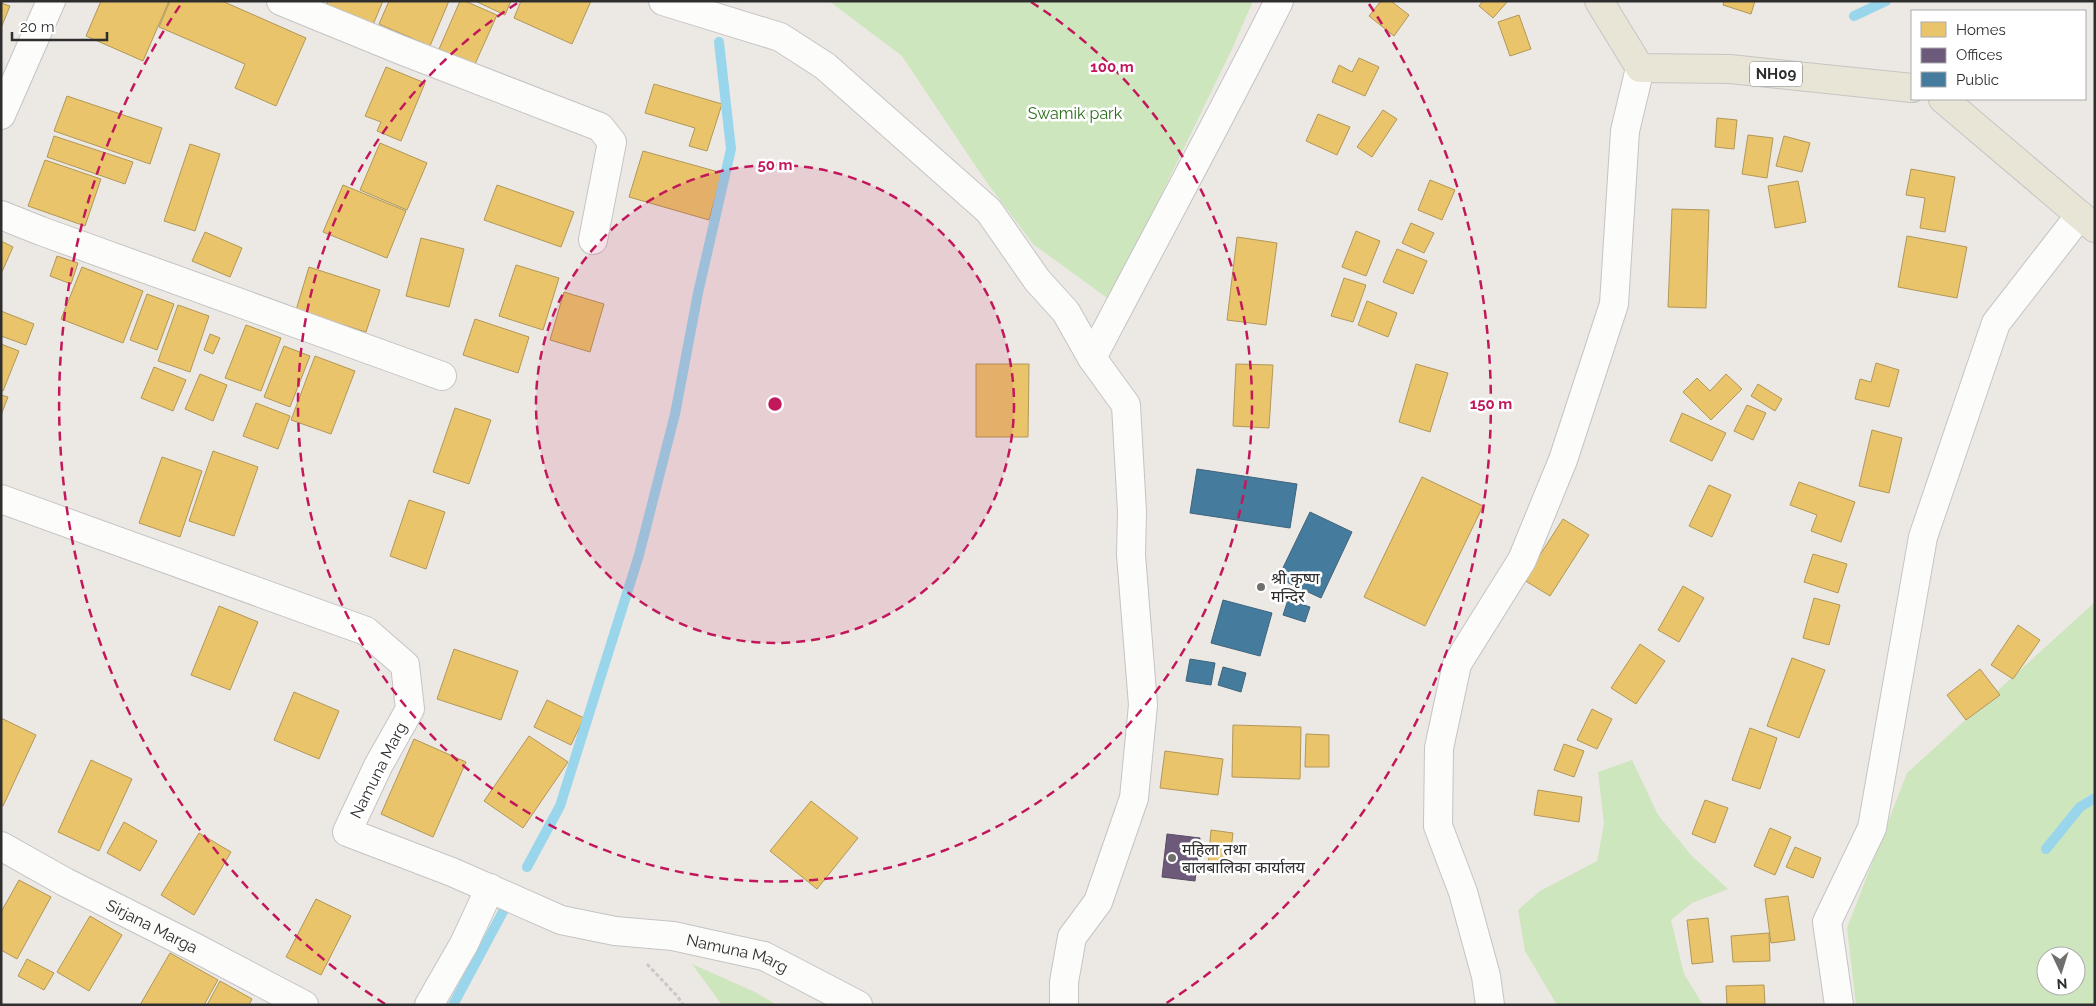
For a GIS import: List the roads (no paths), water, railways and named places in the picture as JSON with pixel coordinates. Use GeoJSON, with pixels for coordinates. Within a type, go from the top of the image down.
{"type":"FeatureCollection","features":[{"type":"Feature","properties":{"kind":"main road"},"geometry":{"type":"LineString","coordinates":[[1599,1],[1640,68]]}},
{"type":"Feature","properties":{"kind":"main road","name":"NH09"},"geometry":{"type":"LineString","coordinates":[[1640,68],[1730,69],[1911,88]]}},
{"type":"Feature","properties":{"kind":"main road"},"geometry":{"type":"LineString","coordinates":[[1943,100],[2087,222]]}},
{"type":"Feature","properties":{"kind":"street"},"geometry":{"type":"LineString","coordinates":[[1,115],[51,1]]}},
{"type":"Feature","properties":{"kind":"street"},"geometry":{"type":"LineString","coordinates":[[281,1],[600,127],[612,142],[593,240]]}},
{"type":"Feature","properties":{"kind":"street"},"geometry":{"type":"LineString","coordinates":[[663,1],[780,37],[825,66],[989,211],[1037,280],[1066,312],[1092,358],[1126,405],[1132,512],[1131,555],[1143,705],[1134,798],[1098,902],[1072,937],[1064,982],[1064,1005]]}},
{"type":"Feature","properties":{"kind":"street"},"geometry":{"type":"LineString","coordinates":[[1092,358],[1228,102],[1279,1]]}},
{"type":"Feature","properties":{"kind":"street"},"geometry":{"type":"LineString","coordinates":[[1490,1005],[1486,976],[1463,892],[1438,826],[1439,748],[1457,664],[1522,560],[1563,460],[1614,304],[1625,131],[1640,68]]}},
{"type":"Feature","properties":{"kind":"street"},"geometry":{"type":"LineString","coordinates":[[1,215],[442,376]]}},
{"type":"Feature","properties":{"kind":"street"},"geometry":{"type":"LineString","coordinates":[[1839,1005],[1827,922],[1872,828],[1923,537],[1996,323],[2087,222]]}},
{"type":"Feature","properties":{"kind":"street","name":"Namuna Marg"},"geometry":{"type":"LineString","coordinates":[[1,499],[366,632],[405,665],[410,709],[378,766],[347,832],[490,888],[562,920],[614,931],[673,936],[764,956],[858,1005]]}},
{"type":"Feature","properties":{"kind":"street","name":"Sirjana Marga"},"geometry":{"type":"LineString","coordinates":[[1,846],[65,882],[304,1005]]}},
{"type":"Feature","properties":{"kind":"street"},"geometry":{"type":"LineString","coordinates":[[430,1005],[464,944],[490,888]]}},
{"type":"Feature","properties":{"kind":"waterway"},"geometry":{"type":"LineString","coordinates":[[1854,16],[1886,1]]}},
{"type":"Feature","properties":{"kind":"waterway"},"geometry":{"type":"LineString","coordinates":[[527,867],[560,806],[639,555],[675,414],[698,293],[731,149],[719,42]]}},
{"type":"Feature","properties":{"kind":"waterway"},"geometry":{"type":"LineString","coordinates":[[2046,849],[2080,807],[2095,798]]}},
{"type":"Feature","properties":{"kind":"waterway"},"geometry":{"type":"LineString","coordinates":[[453,1005],[506,906]]}},
{"type":"Feature","properties":{"kind":"place","name":"श्री कृष्ण मन्दिर"},"geometry":{"type":"Point","coordinates":[1261,587]}},
{"type":"Feature","properties":{"kind":"place","name":"महिला तथा बालबालिका कार्यालय"},"geometry":{"type":"Point","coordinates":[1172,858]}},
{"type":"Feature","properties":{"kind":"park label","name":"Swamik park"},"geometry":{"type":"Point","coordinates":[1075,113]}}]}
